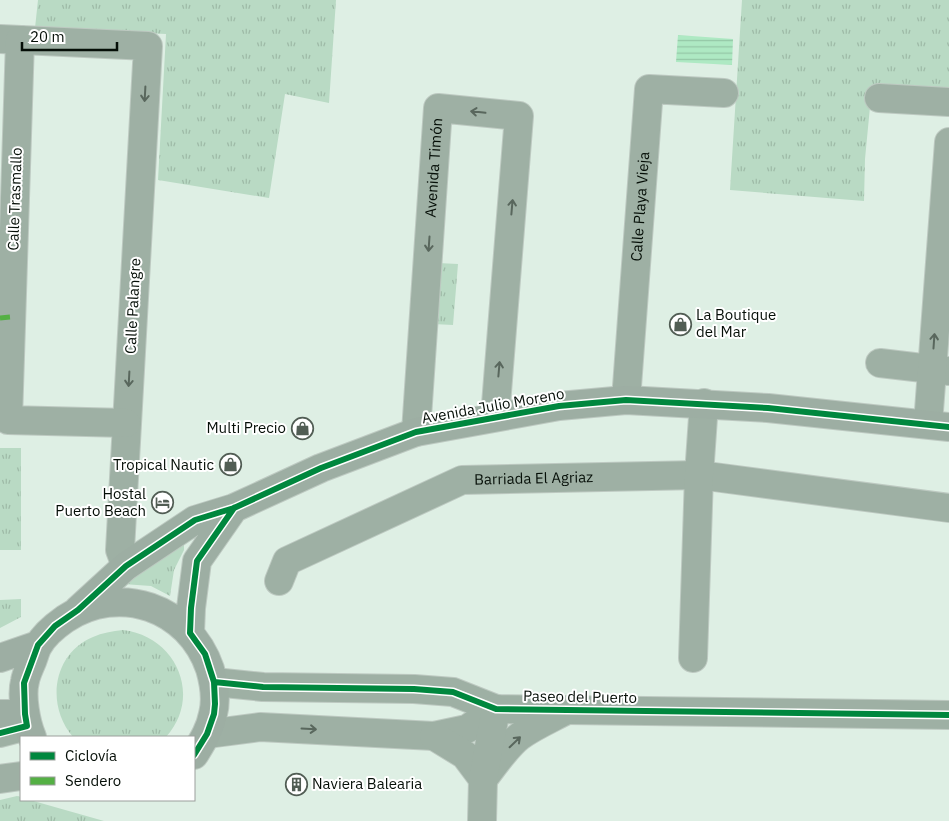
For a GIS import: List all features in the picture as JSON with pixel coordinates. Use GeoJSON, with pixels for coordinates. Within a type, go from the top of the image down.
{"type":"FeatureCollection","features":[{"type":"Feature","properties":{"kind":"highway","name":"Avenida Julio Moreno"},"geometry":{"type":"LineString","coordinates":[[78,610],[126,566],[195,520],[234,508],[321,468],[416,432],[559,406],[626,400],[778,409],[938,426]]}},
{"type":"Feature","properties":{"kind":"highway"},"geometry":{"type":"LineString","coordinates":[[190,633],[197,561],[234,508]]}},
{"type":"Feature","properties":{"kind":"highway"},"geometry":{"type":"LineString","coordinates":[[21,723],[24,683],[38,645],[55,626],[78,610],[110,602],[143,604],[171,616],[190,633],[205,654],[214,682],[214,714],[200,744]]}},
{"type":"Feature","properties":{"kind":"highway"},"geometry":{"type":"LineString","coordinates":[[0,658],[38,645]]}},
{"type":"Feature","properties":{"kind":"street","name":"Calle Palangre"},"geometry":{"type":"LineString","coordinates":[[10,39],[148,46],[120,550],[126,566]]}},
{"type":"Feature","properties":{"kind":"street","name":"Calle Trasmallo"},"geometry":{"type":"LineString","coordinates":[[10,39],[6,317],[8,420],[126,423]]}},
{"type":"Feature","properties":{"kind":"street","name":"Calle Playa Vieja"},"geometry":{"type":"LineString","coordinates":[[626,400],[649,89],[724,93]]}},
{"type":"Feature","properties":{"kind":"street"},"geometry":{"type":"LineString","coordinates":[[879,98],[949,102]]}},
{"type":"Feature","properties":{"kind":"street","name":"Avenida Timón"},"geometry":{"type":"LineString","coordinates":[[416,432],[438,108],[519,116],[495,417]]}},
{"type":"Feature","properties":{"kind":"street"},"geometry":{"type":"LineString","coordinates":[[938,426],[949,142]]}},
{"type":"Feature","properties":{"kind":"street"},"geometry":{"type":"LineString","coordinates":[[880,363],[941,370]]}},
{"type":"Feature","properties":{"kind":"street"},"geometry":{"type":"LineString","coordinates":[[693,658],[699,475],[704,404]]}},
{"type":"Feature","properties":{"kind":"street","name":"Barriada El Agriaz"},"geometry":{"type":"LineString","coordinates":[[280,580],[287,561],[462,480],[699,475],[949,508]]}},
{"type":"Feature","properties":{"kind":"street","name":"Paseo del Puerto"},"geometry":{"type":"LineString","coordinates":[[214,682],[263,687],[414,689],[453,692],[496,709],[949,715]]}},
{"type":"Feature","properties":{"kind":"street"},"geometry":{"type":"LineString","coordinates":[[200,744],[260,727],[434,736],[467,729],[496,709]]}},
{"type":"Feature","properties":{"kind":"street"},"geometry":{"type":"LineString","coordinates":[[482,821],[483,779],[496,709]]}},
{"type":"Feature","properties":{"kind":"street","name":"Paseo del Puerto"},"geometry":{"type":"LineString","coordinates":[[483,779],[502,754],[519,737],[538,724],[569,709]]}},
{"type":"Feature","properties":{"kind":"street"},"geometry":{"type":"LineString","coordinates":[[0,733],[21,723]]}},
{"type":"Feature","properties":{"kind":"street"},"geometry":{"type":"LineString","coordinates":[[434,736],[465,755],[483,779]]}},
{"type":"Feature","properties":{"kind":"street"},"geometry":{"type":"LineString","coordinates":[[0,779],[20,776]]}},
{"type":"Feature","properties":{"kind":"green space"},"geometry":{"type":"Polygon","coordinates":[[[38,0],[336,0],[329,103],[285,94],[269,198],[158,180],[166,34],[35,28],[38,0]]]}},
{"type":"Feature","properties":{"kind":"green space"},"geometry":{"type":"Polygon","coordinates":[[[742,0],[949,0],[949,90],[872,86],[865,159],[864,201],[730,190],[742,0]]]}},
{"type":"Feature","properties":{"kind":"green space"},"geometry":{"type":"Polygon","coordinates":[[[438,263],[458,264],[453,325],[433,324],[438,263]]]}},
{"type":"Feature","properties":{"kind":"green space"},"geometry":{"type":"Polygon","coordinates":[[[0,448],[21,448],[21,550],[0,550],[0,448]]]}},
{"type":"Feature","properties":{"kind":"green space"},"geometry":{"type":"Polygon","coordinates":[[[180,543],[184,544],[184,550],[174,570],[170,596],[151,586],[123,584],[180,543]]]}},
{"type":"Feature","properties":{"kind":"green space"},"geometry":{"type":"Polygon","coordinates":[[[21,599],[21,617],[0,628],[0,600],[21,599]]]}},
{"type":"Feature","properties":{"kind":"green space"},"geometry":{"type":"Polygon","coordinates":[[[123,630],[142,635],[157,643],[170,656],[178,670],[183,687],[182,704],[177,721],[167,736],[72,736],[64,724],[59,711],[57,696],[62,668],[69,655],[79,645],[100,634],[123,630]]]}},
{"type":"Feature","properties":{"kind":"green space"},"geometry":{"type":"Polygon","coordinates":[[[17,796],[20,797],[20,801],[34,801],[104,821],[0,821],[0,800],[17,796]]]}},
{"type":"Feature","properties":{"kind":"shaded area"},"geometry":{"type":"Polygon","coordinates":[[[678,35],[733,39],[732,65],[676,62],[678,35]]]}},
{"type":"Feature","properties":{"kind":"marked path"},"geometry":{"type":"LineString","coordinates":[[0,318],[11,317]]}},
{"type":"Feature","properties":{"kind":"cycle path"},"geometry":{"type":"LineString","coordinates":[[0,733],[27,726],[24,683],[38,645],[55,626],[78,610],[126,566],[195,520],[234,508],[321,468],[416,432],[559,406],[626,400],[768,408],[949,427]]}},
{"type":"Feature","properties":{"kind":"cycle path"},"geometry":{"type":"LineString","coordinates":[[195,753],[207,734],[214,714],[215,704],[214,682],[205,654],[190,633],[197,561],[234,508]]}},
{"type":"Feature","properties":{"kind":"cycle path"},"geometry":{"type":"LineString","coordinates":[[214,682],[263,687],[414,689],[453,692],[496,709],[949,715]]}},
{"type":"Feature","properties":{"kind":"place","name":"La Boutique del Mar"},"geometry":{"type":"Point","coordinates":[680,324]}},
{"type":"Feature","properties":{"kind":"place","name":"Multi Precio"},"geometry":{"type":"Point","coordinates":[302,428]}},
{"type":"Feature","properties":{"kind":"place","name":"Tropical Nautic"},"geometry":{"type":"Point","coordinates":[230,465]}},
{"type":"Feature","properties":{"kind":"place","name":"Hostal Puerto Beach"},"geometry":{"type":"Point","coordinates":[162,503]}},
{"type":"Feature","properties":{"kind":"place","name":"Naviera Balearia"},"geometry":{"type":"Point","coordinates":[296,784]}}]}
